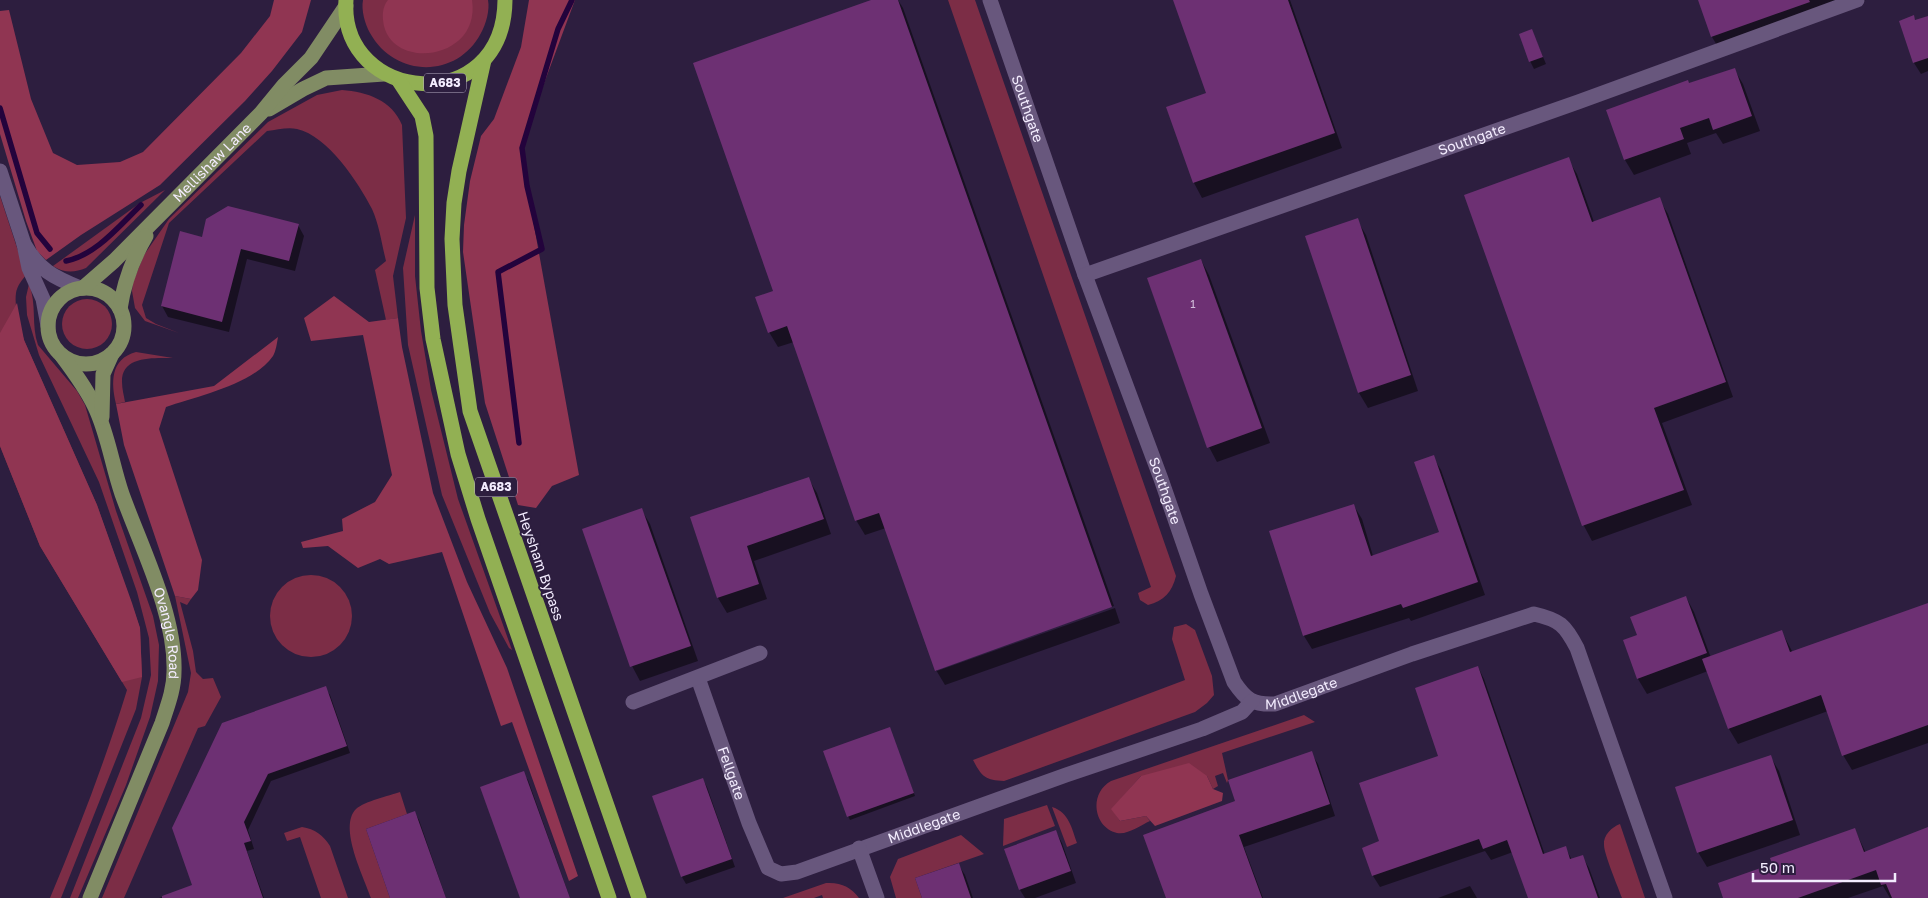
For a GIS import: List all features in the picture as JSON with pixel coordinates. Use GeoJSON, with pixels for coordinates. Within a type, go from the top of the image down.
{"type":"FeatureCollection","features":[{"type":"Feature","properties":{"kind":"highway","name":"A683"},"geometry":{"type":"LineString","coordinates":[[346,3],[349,26],[356,45],[368,61],[384,74],[399,81],[422,85],[445,83],[466,74],[484,60],[498,40],[505,18],[506,0]]}},
{"type":"Feature","properties":{"kind":"highway","name":"Heysham Bypass"},"geometry":{"type":"LineString","coordinates":[[484,60],[459,171],[454,203],[452,238],[455,305],[470,411],[638,898]]}},
{"type":"Feature","properties":{"kind":"highway","name":"A683"},"geometry":{"type":"LineString","coordinates":[[399,81],[422,116],[426,136],[427,288],[433,339],[458,454],[478,519],[609,898]]}},
{"type":"Feature","properties":{"kind":"main road","name":"Mellishaw Lane"},"geometry":{"type":"LineString","coordinates":[[82,288],[114,261],[261,113],[284,85],[311,58],[346,3]]}},
{"type":"Feature","properties":{"kind":"main road","name":"Mellishaw Lane"},"geometry":{"type":"LineString","coordinates":[[261,113],[326,78],[384,74]]}},
{"type":"Feature","properties":{"kind":"main road","name":"Mellishaw Lane"},"geometry":{"type":"LineString","coordinates":[[120,309],[126,278],[132,263],[162,212]]}},
{"type":"Feature","properties":{"kind":"main road"},"geometry":{"type":"LineString","coordinates":[[82,288],[94,288],[105,292],[114,299],[120,309],[124,322],[124,332],[112,354],[92,364],[82,364],[62,356],[51,342],[48,326],[51,310],[61,296],[82,288]]}},
{"type":"Feature","properties":{"kind":"main road","name":"Ovangle Road"},"geometry":{"type":"LineString","coordinates":[[102,421],[102,384],[112,354]]}},
{"type":"Feature","properties":{"kind":"main road","name":"Ovangle Road"},"geometry":{"type":"LineString","coordinates":[[62,356],[87,392],[102,421],[121,493],[162,603],[172,648],[174,672],[171,694],[162,724],[90,898]]}},
{"type":"Feature","properties":{"kind":"street","name":"Southgate"},"geometry":{"type":"LineString","coordinates":[[990,0],[1085,275],[1161,479],[1201,594],[1234,682],[1246,698],[1252,701]]}},
{"type":"Feature","properties":{"kind":"street","name":"Southgate"},"geometry":{"type":"LineString","coordinates":[[1085,275],[1578,102],[1856,0]]}},
{"type":"Feature","properties":{"kind":"street"},"geometry":{"type":"LineString","coordinates":[[0,171],[24,244],[29,268],[43,298],[48,326]]}},
{"type":"Feature","properties":{"kind":"street"},"geometry":{"type":"LineString","coordinates":[[24,244],[42,269],[58,279],[82,288]]}},
{"type":"Feature","properties":{"kind":"street","name":"Middlegate"},"geometry":{"type":"LineString","coordinates":[[768,868],[781,874],[797,872],[859,848],[1202,729],[1242,712],[1252,701],[1262,704],[1274,704],[1412,654],[1534,614],[1548,618],[1566,628],[1577,648],[1665,898]]}},
{"type":"Feature","properties":{"kind":"street"},"geometry":{"type":"LineString","coordinates":[[633,702],[760,653]]}},
{"type":"Feature","properties":{"kind":"street","name":"Fellgate"},"geometry":{"type":"LineString","coordinates":[[698,678],[749,823],[768,868]]}},
{"type":"Feature","properties":{"kind":"street"},"geometry":{"type":"LineString","coordinates":[[859,848],[877,898]]}},
{"type":"Feature","properties":{"kind":"shaded area"},"geometry":{"type":"Polygon","coordinates":[[[274,0],[311,0],[302,32],[272,71],[245,101],[160,185],[81,235],[46,260],[37,251],[26,221],[0,134],[0,11],[9,10],[31,99],[53,153],[77,165],[120,162],[143,152],[241,53],[270,16],[274,0]]]}},
{"type":"Feature","properties":{"kind":"shaded area"},"geometry":{"type":"Polygon","coordinates":[[[363,0],[488,0],[488,8],[483,29],[470,48],[457,59],[442,65],[426,67],[410,65],[395,58],[381,48],[370,33],[367,25],[363,12],[363,0]]]}},
{"type":"Feature","properties":{"kind":"shaded area"},"geometry":{"type":"Polygon","coordinates":[[[388,0],[472,0],[471,20],[464,35],[451,46],[436,52],[419,53],[404,49],[391,40],[384,26],[383,19],[384,9],[388,0]]]}},
{"type":"Feature","properties":{"kind":"shaded area"},"geometry":{"type":"Polygon","coordinates":[[[529,0],[575,0],[520,148],[579,475],[552,486],[536,508],[518,505],[485,403],[463,252],[464,225],[470,181],[481,136],[494,119],[521,47],[529,0]]]}},
{"type":"Feature","properties":{"kind":"shaded area"},"geometry":{"type":"Polygon","coordinates":[[[948,0],[975,0],[1176,576],[1170,591],[1154,603],[1148,605],[1140,600],[1138,593],[1151,587],[948,0]]]}},
{"type":"Feature","properties":{"kind":"shaded area"},"geometry":{"type":"Polygon","coordinates":[[[342,90],[369,95],[385,103],[398,116],[402,125],[406,218],[393,276],[398,318],[386,320],[375,270],[386,261],[377,221],[366,198],[331,150],[309,133],[290,128],[267,131],[169,223],[142,305],[146,318],[179,333],[145,321],[135,308],[132,291],[133,282],[144,255],[169,219],[268,122],[317,95],[342,90]]]}},
{"type":"Feature","properties":{"kind":"shaded area"},"geometry":{"type":"Polygon","coordinates":[[[165,190],[86,268],[69,272],[53,266],[140,203],[165,190]]]}},
{"type":"Feature","properties":{"kind":"shaded area"},"geometry":{"type":"Polygon","coordinates":[[[0,196],[26,275],[17,288],[16,293],[18,317],[24,340],[97,505],[140,628],[142,677],[136,709],[61,898],[50,898],[91,795],[127,690],[40,546],[0,446],[0,196]]]}},
{"type":"Feature","properties":{"kind":"shaded area"},"geometry":{"type":"Polygon","coordinates":[[[415,215],[415,276],[421,331],[431,390],[458,499],[512,650],[509,648],[490,613],[442,495],[408,345],[403,268],[415,215]]]}},
{"type":"Feature","properties":{"kind":"shaded area"},"geometry":{"type":"Polygon","coordinates":[[[29,284],[33,299],[38,345],[77,391],[85,405],[116,511],[153,616],[159,645],[158,681],[150,717],[126,785],[78,898],[70,898],[141,718],[151,675],[149,638],[137,592],[99,482],[39,355],[27,315],[26,297],[29,284]]]}},
{"type":"Feature","properties":{"kind":"shaded area"},"geometry":{"type":"Polygon","coordinates":[[[334,296],[369,322],[398,318],[402,347],[433,493],[467,582],[507,668],[578,876],[569,881],[512,722],[501,726],[442,552],[389,564],[380,559],[358,568],[328,546],[303,548],[301,542],[343,531],[342,519],[375,502],[392,475],[363,335],[311,341],[304,318],[334,296]]]}},
{"type":"Feature","properties":{"kind":"shaded area"},"geometry":{"type":"Polygon","coordinates":[[[87,299],[97,301],[105,306],[110,314],[112,324],[110,334],[105,342],[97,347],[87,349],[77,347],[69,342],[64,334],[62,324],[64,314],[69,306],[77,301],[87,299]]]}},
{"type":"Feature","properties":{"kind":"shaded area"},"geometry":{"type":"Polygon","coordinates":[[[17,303],[24,340],[97,505],[132,603],[140,628],[142,677],[122,682],[40,546],[0,446],[0,333],[17,303]]]}},
{"type":"Feature","properties":{"kind":"shaded area"},"geometry":{"type":"Polygon","coordinates":[[[278,337],[273,356],[264,366],[252,374],[224,388],[166,407],[159,429],[202,560],[198,590],[191,599],[175,596],[124,445],[116,404],[214,386],[278,337]]]}},
{"type":"Feature","properties":{"kind":"shaded area"},"geometry":{"type":"Polygon","coordinates":[[[136,352],[173,358],[149,358],[140,360],[127,367],[123,373],[122,382],[125,402],[116,404],[113,388],[114,373],[121,360],[127,355],[136,352]]]}},
{"type":"Feature","properties":{"kind":"shaded area"},"geometry":{"type":"Polygon","coordinates":[[[311,575],[327,578],[340,587],[349,600],[352,616],[349,632],[340,645],[327,654],[311,657],[295,654],[282,645],[273,632],[270,616],[273,600],[282,587],[295,578],[311,575]]]}},
{"type":"Feature","properties":{"kind":"shaded area"},"geometry":{"type":"Polygon","coordinates":[[[175,596],[191,599],[187,605],[180,602],[193,651],[196,672],[203,679],[213,678],[221,697],[205,726],[198,728],[124,898],[102,898],[188,692],[191,673],[175,596]]]}},
{"type":"Feature","properties":{"kind":"shaded area"},"geometry":{"type":"Polygon","coordinates":[[[1186,624],[1195,630],[1212,676],[1214,695],[1195,712],[1004,781],[992,780],[979,770],[973,760],[1185,680],[1172,639],[1174,627],[1186,624]]]}},
{"type":"Feature","properties":{"kind":"shaded area"},"geometry":{"type":"Polygon","coordinates":[[[1304,715],[1315,722],[1222,753],[1227,783],[1223,773],[1215,776],[1218,786],[1213,789],[1207,776],[1141,776],[1112,809],[1120,821],[1146,816],[1150,821],[1130,831],[1117,833],[1103,825],[1099,818],[1097,802],[1099,794],[1111,781],[1304,715]]]}},
{"type":"Feature","properties":{"kind":"shaded area"},"geometry":{"type":"Polygon","coordinates":[[[1189,763],[1207,776],[1213,789],[1223,793],[1222,801],[1155,826],[1146,816],[1120,821],[1111,809],[1141,776],[1189,763]]]}},
{"type":"Feature","properties":{"kind":"shaded area"},"geometry":{"type":"Polygon","coordinates":[[[400,792],[407,814],[366,829],[390,898],[371,898],[358,865],[351,840],[351,817],[360,806],[400,792]]]}},
{"type":"Feature","properties":{"kind":"shaded area"},"geometry":{"type":"Polygon","coordinates":[[[1047,805],[1055,826],[1003,846],[1004,819],[1047,805]]]}},
{"type":"Feature","properties":{"kind":"shaded area"},"geometry":{"type":"Polygon","coordinates":[[[1052,807],[1058,809],[1066,817],[1077,843],[1067,847],[1052,807]]]}},
{"type":"Feature","properties":{"kind":"shaded area"},"geometry":{"type":"Polygon","coordinates":[[[1620,824],[1645,898],[1622,898],[1609,863],[1604,841],[1611,829],[1620,824]]]}},
{"type":"Feature","properties":{"kind":"shaded area"},"geometry":{"type":"Polygon","coordinates":[[[302,827],[318,833],[330,846],[348,898],[321,898],[300,837],[287,841],[284,833],[302,827]]]}},
{"type":"Feature","properties":{"kind":"shaded area"},"geometry":{"type":"Polygon","coordinates":[[[961,835],[984,854],[915,878],[922,898],[896,898],[890,877],[898,859],[961,835]]]}},
{"type":"Feature","properties":{"kind":"shaded area"},"geometry":{"type":"Polygon","coordinates":[[[826,883],[836,883],[845,886],[859,898],[823,898],[822,895],[814,898],[783,898],[826,883]]]}},
{"type":"Feature","properties":{"kind":"building"},"geometry":{"type":"Polygon","coordinates":[[[871,0],[898,0],[1112,607],[935,671],[879,513],[855,521],[787,326],[768,333],[755,297],[773,291],[693,63],[871,0]]]}},
{"type":"Feature","properties":{"kind":"building"},"geometry":{"type":"Polygon","coordinates":[[[1173,0],[1288,0],[1335,133],[1193,183],[1166,107],[1206,93],[1173,0]]]}},
{"type":"Feature","properties":{"kind":"building"},"geometry":{"type":"Polygon","coordinates":[[[1698,0],[1809,0],[1810,2],[1711,37],[1698,0]]]}},
{"type":"Feature","properties":{"kind":"building"},"geometry":{"type":"Polygon","coordinates":[[[1914,15],[1915,20],[1928,16],[1928,58],[1913,63],[1899,21],[1914,15]]]}},
{"type":"Feature","properties":{"kind":"building"},"geometry":{"type":"Polygon","coordinates":[[[1532,29],[1543,57],[1529,62],[1519,34],[1532,29]]]}},
{"type":"Feature","properties":{"kind":"building"},"geometry":{"type":"Polygon","coordinates":[[[1735,68],[1752,116],[1713,130],[1709,118],[1680,128],[1684,139],[1624,160],[1606,110],[1688,80],[1689,83],[1735,68]]]}},
{"type":"Feature","properties":{"kind":"building"},"geometry":{"type":"Polygon","coordinates":[[[1569,157],[1592,222],[1660,197],[1726,382],[1654,408],[1684,490],[1582,526],[1464,195],[1569,157]]]}},
{"type":"Feature","properties":{"kind":"building"},"geometry":{"type":"Polygon","coordinates":[[[228,206],[299,224],[289,261],[241,249],[222,322],[161,306],[180,231],[202,237],[206,219],[228,206]]]}},
{"type":"Feature","properties":{"kind":"building"},"geometry":{"type":"Polygon","coordinates":[[[1358,218],[1411,375],[1358,393],[1305,236],[1358,218]]]}},
{"type":"Feature","properties":{"kind":"building"},"geometry":{"type":"Polygon","coordinates":[[[1201,259],[1262,428],[1207,448],[1147,278],[1201,259]]]}},
{"type":"Feature","properties":{"kind":"building"},"geometry":{"type":"Polygon","coordinates":[[[1434,455],[1478,582],[1403,608],[1401,604],[1303,636],[1269,531],[1354,504],[1371,556],[1439,532],[1414,462],[1434,455]]]}},
{"type":"Feature","properties":{"kind":"building"},"geometry":{"type":"Polygon","coordinates":[[[809,477],[824,519],[747,546],[759,584],[717,598],[690,517],[809,477]]]}},
{"type":"Feature","properties":{"kind":"building"},"geometry":{"type":"Polygon","coordinates":[[[642,508],[691,646],[630,667],[582,529],[642,508]]]}},
{"type":"Feature","properties":{"kind":"building"},"geometry":{"type":"Polygon","coordinates":[[[1686,596],[1707,653],[1637,679],[1623,640],[1637,635],[1630,617],[1686,596]]]}},
{"type":"Feature","properties":{"kind":"building"},"geometry":{"type":"Polygon","coordinates":[[[1928,603],[1928,725],[1842,756],[1821,695],[1728,729],[1702,659],[1782,630],[1790,652],[1928,603]]]}},
{"type":"Feature","properties":{"kind":"building"},"geometry":{"type":"Polygon","coordinates":[[[1478,666],[1543,854],[1566,846],[1570,859],[1583,855],[1598,898],[1528,898],[1507,840],[1483,849],[1479,839],[1372,876],[1362,848],[1379,841],[1359,783],[1438,756],[1415,688],[1478,666]]]}},
{"type":"Feature","properties":{"kind":"building"},"geometry":{"type":"Polygon","coordinates":[[[326,686],[347,746],[268,774],[244,822],[251,841],[244,843],[263,898],[162,898],[162,896],[192,885],[172,828],[222,723],[326,686]]]}},
{"type":"Feature","properties":{"kind":"building"},"geometry":{"type":"Polygon","coordinates":[[[890,727],[914,793],[847,817],[823,751],[890,727]]]}},
{"type":"Feature","properties":{"kind":"building"},"geometry":{"type":"Polygon","coordinates":[[[1312,751],[1330,804],[1239,835],[1262,898],[1166,898],[1143,835],[1235,801],[1228,780],[1312,751]]]}},
{"type":"Feature","properties":{"kind":"building"},"geometry":{"type":"Polygon","coordinates":[[[1771,755],[1793,820],[1697,853],[1675,787],[1771,755]]]}},
{"type":"Feature","properties":{"kind":"building"},"geometry":{"type":"Polygon","coordinates":[[[524,771],[570,898],[520,898],[480,787],[524,771]]]}},
{"type":"Feature","properties":{"kind":"building"},"geometry":{"type":"Polygon","coordinates":[[[703,778],[732,859],[681,877],[652,796],[703,778]]]}},
{"type":"Feature","properties":{"kind":"building"},"geometry":{"type":"Polygon","coordinates":[[[415,811],[446,898],[390,898],[366,829],[415,811]]]}},
{"type":"Feature","properties":{"kind":"building"},"geometry":{"type":"Polygon","coordinates":[[[1928,827],[1928,898],[1892,898],[1886,884],[1881,885],[1876,870],[1798,898],[1723,898],[1718,883],[1772,864],[1770,858],[1855,828],[1864,852],[1928,827]]]}},
{"type":"Feature","properties":{"kind":"building"},"geometry":{"type":"Polygon","coordinates":[[[1056,830],[1071,871],[1019,890],[1004,849],[1056,830]]]}},
{"type":"Feature","properties":{"kind":"building"},"geometry":{"type":"Polygon","coordinates":[[[959,863],[971,898],[922,898],[915,878],[959,863]]]}},
{"type":"Feature","properties":{"kind":"waterway"},"geometry":{"type":"LineString","coordinates":[[519,443],[498,272],[542,249],[527,186],[522,148],[558,29],[572,0]]}},
{"type":"Feature","properties":{"kind":"waterway"},"geometry":{"type":"LineString","coordinates":[[0,108],[37,233],[50,249]]}},
{"type":"Feature","properties":{"kind":"waterway"},"geometry":{"type":"LineString","coordinates":[[66,261],[77,258],[97,246],[141,205]]}}]}
